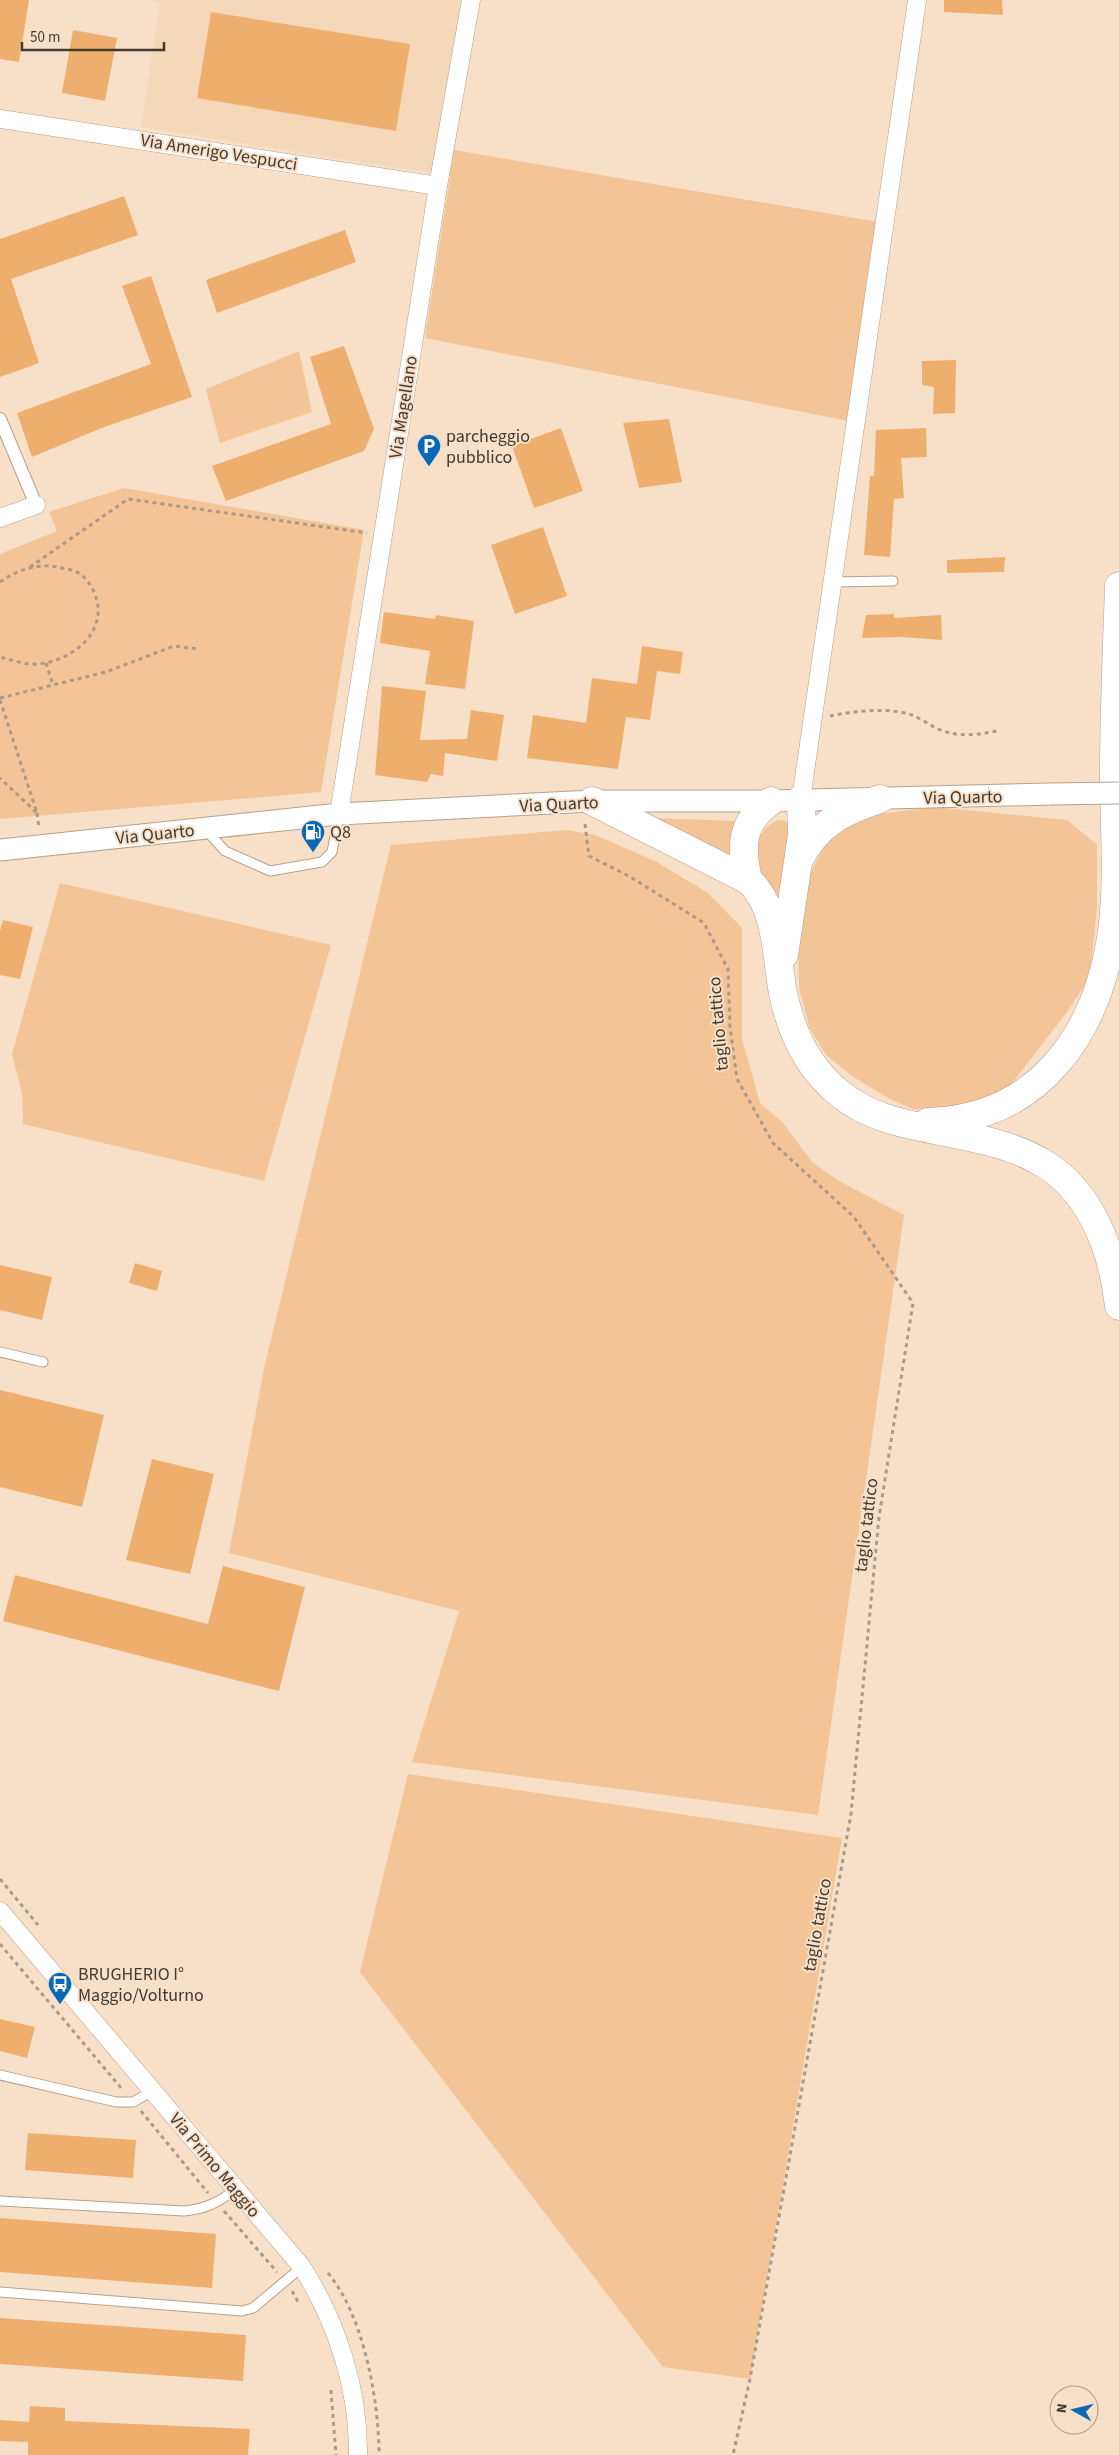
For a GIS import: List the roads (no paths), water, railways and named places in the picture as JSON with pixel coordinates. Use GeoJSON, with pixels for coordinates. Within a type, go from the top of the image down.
{"type":"FeatureCollection","features":[{"type":"Feature","properties":{"kind":"highway"},"geometry":{"type":"LineString","coordinates":[[898,1122],[961,1118],[985,1112],[1020,1096],[1048,1075],[1060,1060],[1076,1036],[1092,1004],[1107,955],[1114,908],[1114,753],[1119,586]]}},
{"type":"Feature","properties":{"kind":"highway"},"geometry":{"type":"LineString","coordinates":[[781,979],[802,835],[801,799]]}},
{"type":"Feature","properties":{"kind":"highway"},"geometry":{"type":"LineString","coordinates":[[796,866],[810,842],[836,817],[847,810],[880,799]]}},
{"type":"Feature","properties":{"kind":"highway"},"geometry":{"type":"LineString","coordinates":[[748,880],[743,851],[746,830],[757,812],[771,801]]}},
{"type":"Feature","properties":{"kind":"highway"},"geometry":{"type":"LineString","coordinates":[[586,802],[748,880],[766,906],[794,1030],[806,1055],[819,1074],[855,1104],[877,1116],[1011,1148],[1035,1158],[1053,1170],[1082,1200],[1101,1230],[1113,1265],[1119,1306]]}},
{"type":"Feature","properties":{"kind":"street","name":"Via Magellano"},"geometry":{"type":"LineString","coordinates":[[339,814],[438,186],[470,0]]}},
{"type":"Feature","properties":{"kind":"street"},"geometry":{"type":"LineString","coordinates":[[801,799],[917,0]]}},
{"type":"Feature","properties":{"kind":"street","name":"Via Amerigo Vespucci"},"geometry":{"type":"LineString","coordinates":[[0,119],[438,186]]}},
{"type":"Feature","properties":{"kind":"street"},"geometry":{"type":"LineString","coordinates":[[0,419],[36,505],[0,518]]}},
{"type":"Feature","properties":{"kind":"street","name":"Via Quarto"},"geometry":{"type":"LineString","coordinates":[[0,850],[339,814],[586,802],[771,801],[1119,793]]}},
{"type":"Feature","properties":{"kind":"street","name":"Via Primo Maggio"},"geometry":{"type":"LineString","coordinates":[[0,1911],[302,2267],[317,2292],[330,2320],[346,2365],[358,2427],[358,2455]]}},
{"type":"Feature","properties":{"kind":"lane"},"geometry":{"type":"LineString","coordinates":[[832,582],[894,581]]}},
{"type":"Feature","properties":{"kind":"lane"},"geometry":{"type":"LineString","coordinates":[[205,828],[226,851],[270,871],[322,862],[332,852],[339,814]]}},
{"type":"Feature","properties":{"kind":"lane"},"geometry":{"type":"LineString","coordinates":[[0,1352],[43,1362]]}},
{"type":"Feature","properties":{"kind":"lane"},"geometry":{"type":"LineString","coordinates":[[0,2074],[116,2102],[133,2102],[153,2091]]}},
{"type":"Feature","properties":{"kind":"lane"},"geometry":{"type":"LineString","coordinates":[[0,2201],[184,2211],[201,2210],[217,2204],[236,2189]]}},
{"type":"Feature","properties":{"kind":"lane"},"geometry":{"type":"LineString","coordinates":[[0,2292],[242,2311],[253,2308],[302,2267]]}},
{"type":"Feature","properties":{"kind":"place","name":"parcheggio pubblico"},"geometry":{"type":"Point","coordinates":[429,467]}},
{"type":"Feature","properties":{"kind":"place","name":"Q8"},"geometry":{"type":"Point","coordinates":[313,853]}},
{"type":"Feature","properties":{"kind":"place","name":"BRUGHERIO I° Maggio/Volturno"},"geometry":{"type":"Point","coordinates":[60,2005]}}]}
